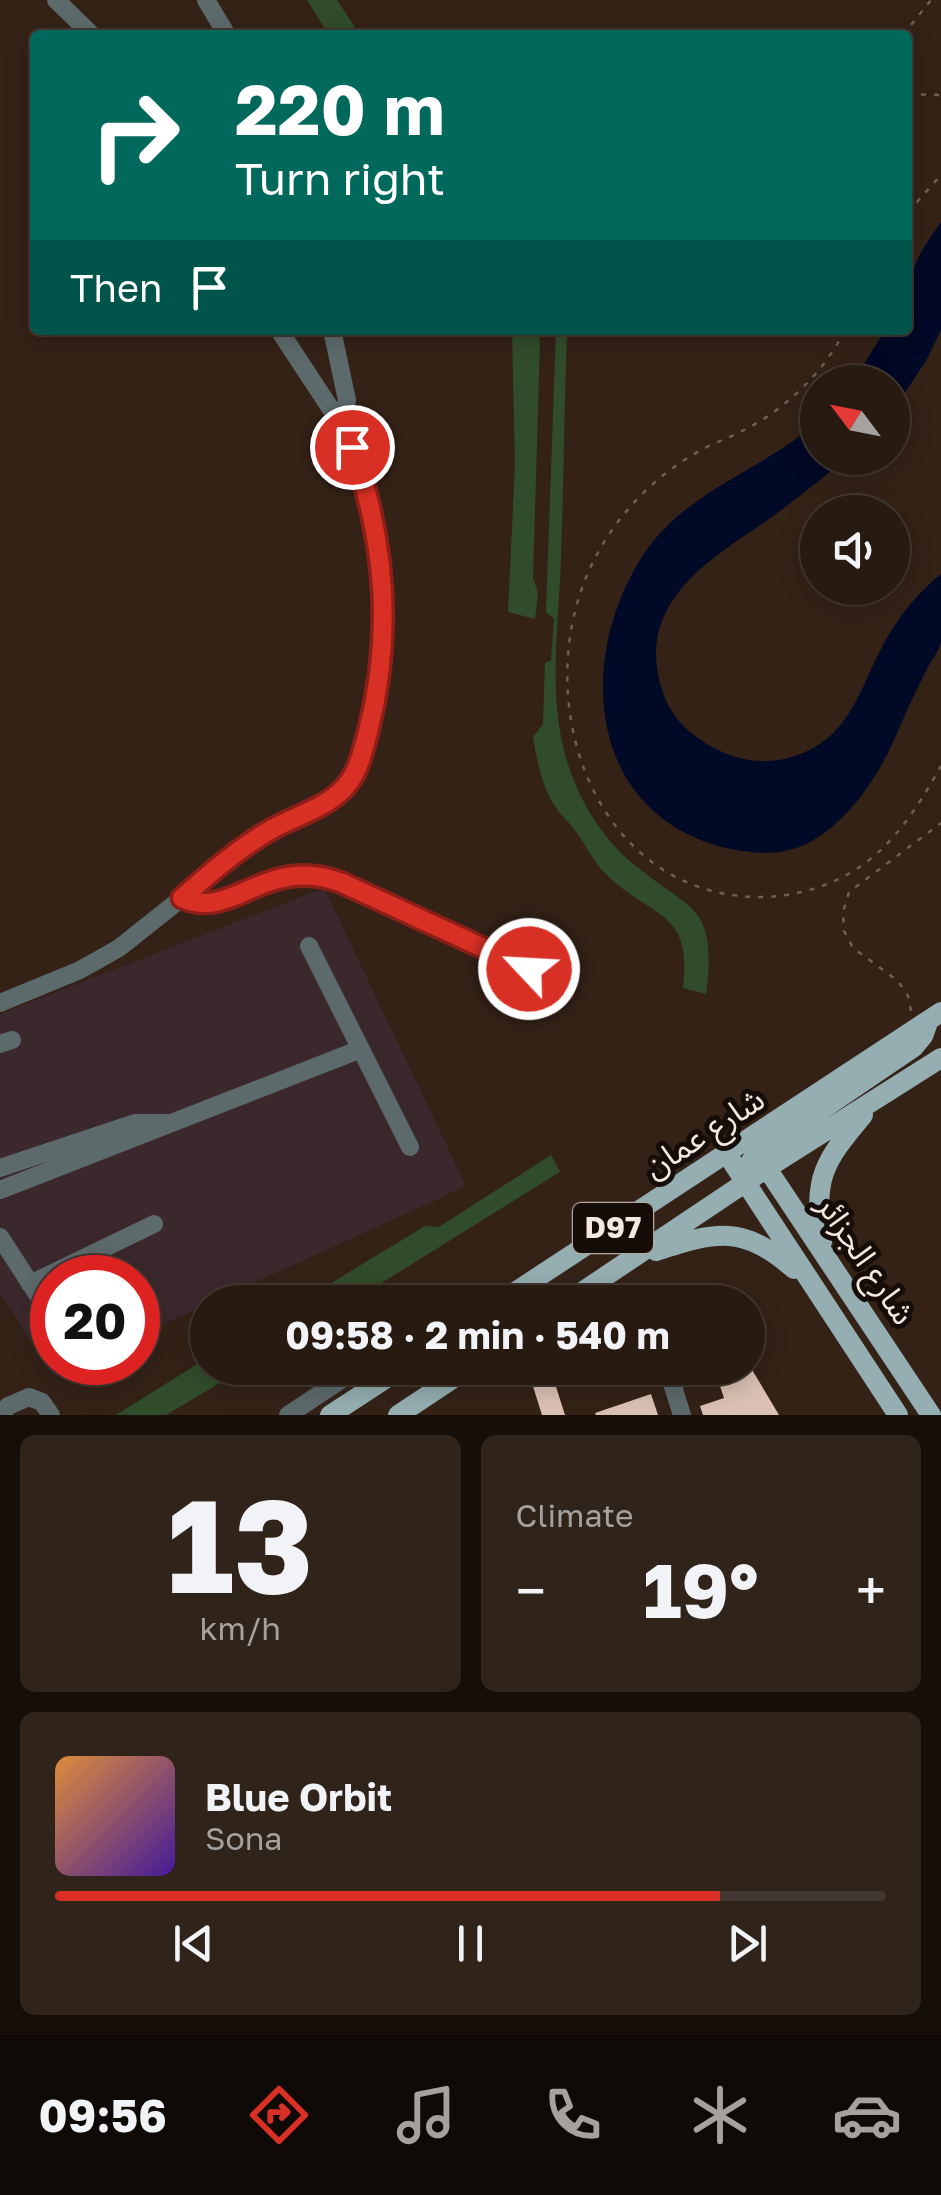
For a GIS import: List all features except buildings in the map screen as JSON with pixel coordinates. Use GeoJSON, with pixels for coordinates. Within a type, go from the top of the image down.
{"type":"FeatureCollection","features":[{"type":"Feature","properties":{"kind":"main road","name":"شارع عمان"},"geometry":{"type":"LineString","coordinates":[[528,1285],[748,1152],[926,1016]]}},
{"type":"Feature","properties":{"kind":"main road","name":"شارع عمان"},"geometry":{"type":"LineString","coordinates":[[748,1152],[876,1099],[941,1058]]}},
{"type":"Feature","properties":{"kind":"main road"},"geometry":{"type":"LineString","coordinates":[[823,1249],[818,1199],[822,1174],[833,1150],[876,1099]]}},
{"type":"Feature","properties":{"kind":"main road","name":"شارع عمان"},"geometry":{"type":"LineString","coordinates":[[593,1285],[743,1177],[748,1152]]}},
{"type":"Feature","properties":{"kind":"main road","name":"شارع الجزائر"},"geometry":{"type":"LineString","coordinates":[[748,1152],[743,1177],[898,1415]]}},
{"type":"Feature","properties":{"kind":"main road","name":"شارع الجزائر"},"geometry":{"type":"LineString","coordinates":[[748,1152],[823,1249],[931,1415]]}},
{"type":"Feature","properties":{"kind":"main road"},"geometry":{"type":"LineString","coordinates":[[585,1285],[602,1265],[743,1177]]}},
{"type":"Feature","properties":{"kind":"main road"},"geometry":{"type":"LineString","coordinates":[[630,1260],[701,1236],[736,1235],[766,1246],[810,1283]]}},
{"type":"Feature","properties":{"kind":"main road"},"geometry":{"type":"LineString","coordinates":[[330,1415],[376,1385]]}},
{"type":"Feature","properties":{"kind":"main road"},"geometry":{"type":"LineString","coordinates":[[398,1415],[443,1385]]}},
{"type":"Feature","properties":{"kind":"street"},"geometry":{"type":"LineString","coordinates":[[56,0],[87,30]]}},
{"type":"Feature","properties":{"kind":"street"},"geometry":{"type":"LineString","coordinates":[[206,0],[225,30]]}},
{"type":"Feature","properties":{"kind":"street"},"geometry":{"type":"LineString","coordinates":[[0,1002],[100,960],[138,936],[250,844],[331,799],[348,784],[358,765],[381,678],[384,611],[370,505],[342,426],[282,335]]}},
{"type":"Feature","properties":{"kind":"street"},"geometry":{"type":"LineString","coordinates":[[333,335],[348,400],[342,426]]}},
{"type":"Feature","properties":{"kind":"street"},"geometry":{"type":"LineString","coordinates":[[182,898],[196,904],[212,904],[275,879],[322,877],[529,969]]}},
{"type":"Feature","properties":{"kind":"street"},"geometry":{"type":"LineString","coordinates":[[309,946],[410,1147]]}},
{"type":"Feature","properties":{"kind":"street"},"geometry":{"type":"LineString","coordinates":[[0,1190],[361,1049]]}},
{"type":"Feature","properties":{"kind":"street"},"geometry":{"type":"LineString","coordinates":[[0,1168],[135,1122],[171,1124]]}},
{"type":"Feature","properties":{"kind":"street"},"geometry":{"type":"LineString","coordinates":[[90,1255],[154,1224]]}},
{"type":"Feature","properties":{"kind":"street"},"geometry":{"type":"LineString","coordinates":[[0,1237],[30,1284]]}},
{"type":"Feature","properties":{"kind":"street"},"geometry":{"type":"LineString","coordinates":[[288,1415],[333,1385]]}},
{"type":"Feature","properties":{"kind":"street"},"geometry":{"type":"LineString","coordinates":[[672,1385],[682,1415]]}},
{"type":"Feature","properties":{"kind":"street"},"geometry":{"type":"LineString","coordinates":[[2,1415],[8,1406],[25,1397],[38,1399],[48,1414]]}},
{"type":"Feature","properties":{"kind":"path"},"geometry":{"type":"LineString","coordinates":[[907,30],[931,0]]}},
{"type":"Feature","properties":{"kind":"path"},"geometry":{"type":"LineString","coordinates":[[912,94],[941,96]]}},
{"type":"Feature","properties":{"kind":"path"},"geometry":{"type":"LineString","coordinates":[[912,207],[941,174]]}},
{"type":"Feature","properties":{"kind":"path"},"geometry":{"type":"LineString","coordinates":[[842,335],[820,368],[794,394],[756,424],[702,450],[657,480],[607,538],[582,587],[570,632],[567,687],[571,725],[592,790],[634,847],[654,864],[692,884],[744,896],[779,896],[808,890],[863,865],[904,825],[941,766]]}},
{"type":"Feature","properties":{"kind":"path"},"geometry":{"type":"LineString","coordinates":[[926,1016],[898,981],[849,942],[843,912],[850,892],[941,823]]}},
{"type":"Feature","properties":{"kind":"shaded area"},"geometry":{"type":"Polygon","coordinates":[[[324,888],[466,1186],[250,1285],[190,1285],[190,1312],[160,1326],[160,1255],[30,1255],[30,1340],[0,1293],[0,1014],[324,888]]]}},
{"type":"Feature","properties":{"kind":"green space"},"geometry":{"type":"Polygon","coordinates":[[[307,0],[337,0],[357,30],[326,30],[307,0]]]}},
{"type":"Feature","properties":{"kind":"green space"},"geometry":{"type":"Polygon","coordinates":[[[512,335],[539,335],[535,619],[508,612],[515,465],[512,335]]]}},
{"type":"Feature","properties":{"kind":"green space"},"geometry":{"type":"Polygon","coordinates":[[[556,335],[567,335],[556,670],[559,725],[574,781],[605,835],[631,862],[684,901],[703,925],[709,964],[706,994],[683,988],[682,944],[676,930],[667,919],[609,877],[559,812],[544,784],[533,737],[543,724],[545,663],[551,660],[554,619],[546,612],[556,335]]]}},
{"type":"Feature","properties":{"kind":"green space"},"geometry":{"type":"Polygon","coordinates":[[[551,1155],[560,1172],[378,1285],[328,1285],[425,1226],[439,1227],[551,1155]]]}},
{"type":"Feature","properties":{"kind":"green space"},"geometry":{"type":"Polygon","coordinates":[[[190,1369],[190,1385],[216,1385],[166,1415],[116,1415],[190,1369]]]}},
{"type":"Feature","properties":{"kind":"water"},"geometry":{"type":"Polygon","coordinates":[[[941,222],[941,330],[910,385],[910,365],[863,365],[882,335],[912,335],[913,273],[922,250],[941,222]]]}},
{"type":"Feature","properties":{"kind":"water"},"geometry":{"type":"Polygon","coordinates":[[[800,436],[800,475],[825,475],[696,573],[667,610],[656,656],[669,707],[691,733],[723,752],[763,761],[791,757],[820,744],[843,722],[892,630],[914,600],[941,574],[941,642],[885,758],[853,806],[826,832],[800,847],[755,852],[722,847],[676,828],[642,799],[619,763],[606,722],[603,678],[610,633],[625,589],[648,548],[685,510],[800,436]]]}},
{"type":"Feature","properties":{"kind":"route"},"geometry":{"type":"LineString","coordinates":[[352,447],[374,528],[385,624],[381,678],[355,774],[331,799],[250,844],[182,898],[196,904],[212,904],[275,879],[322,877],[529,969]]}}]}
